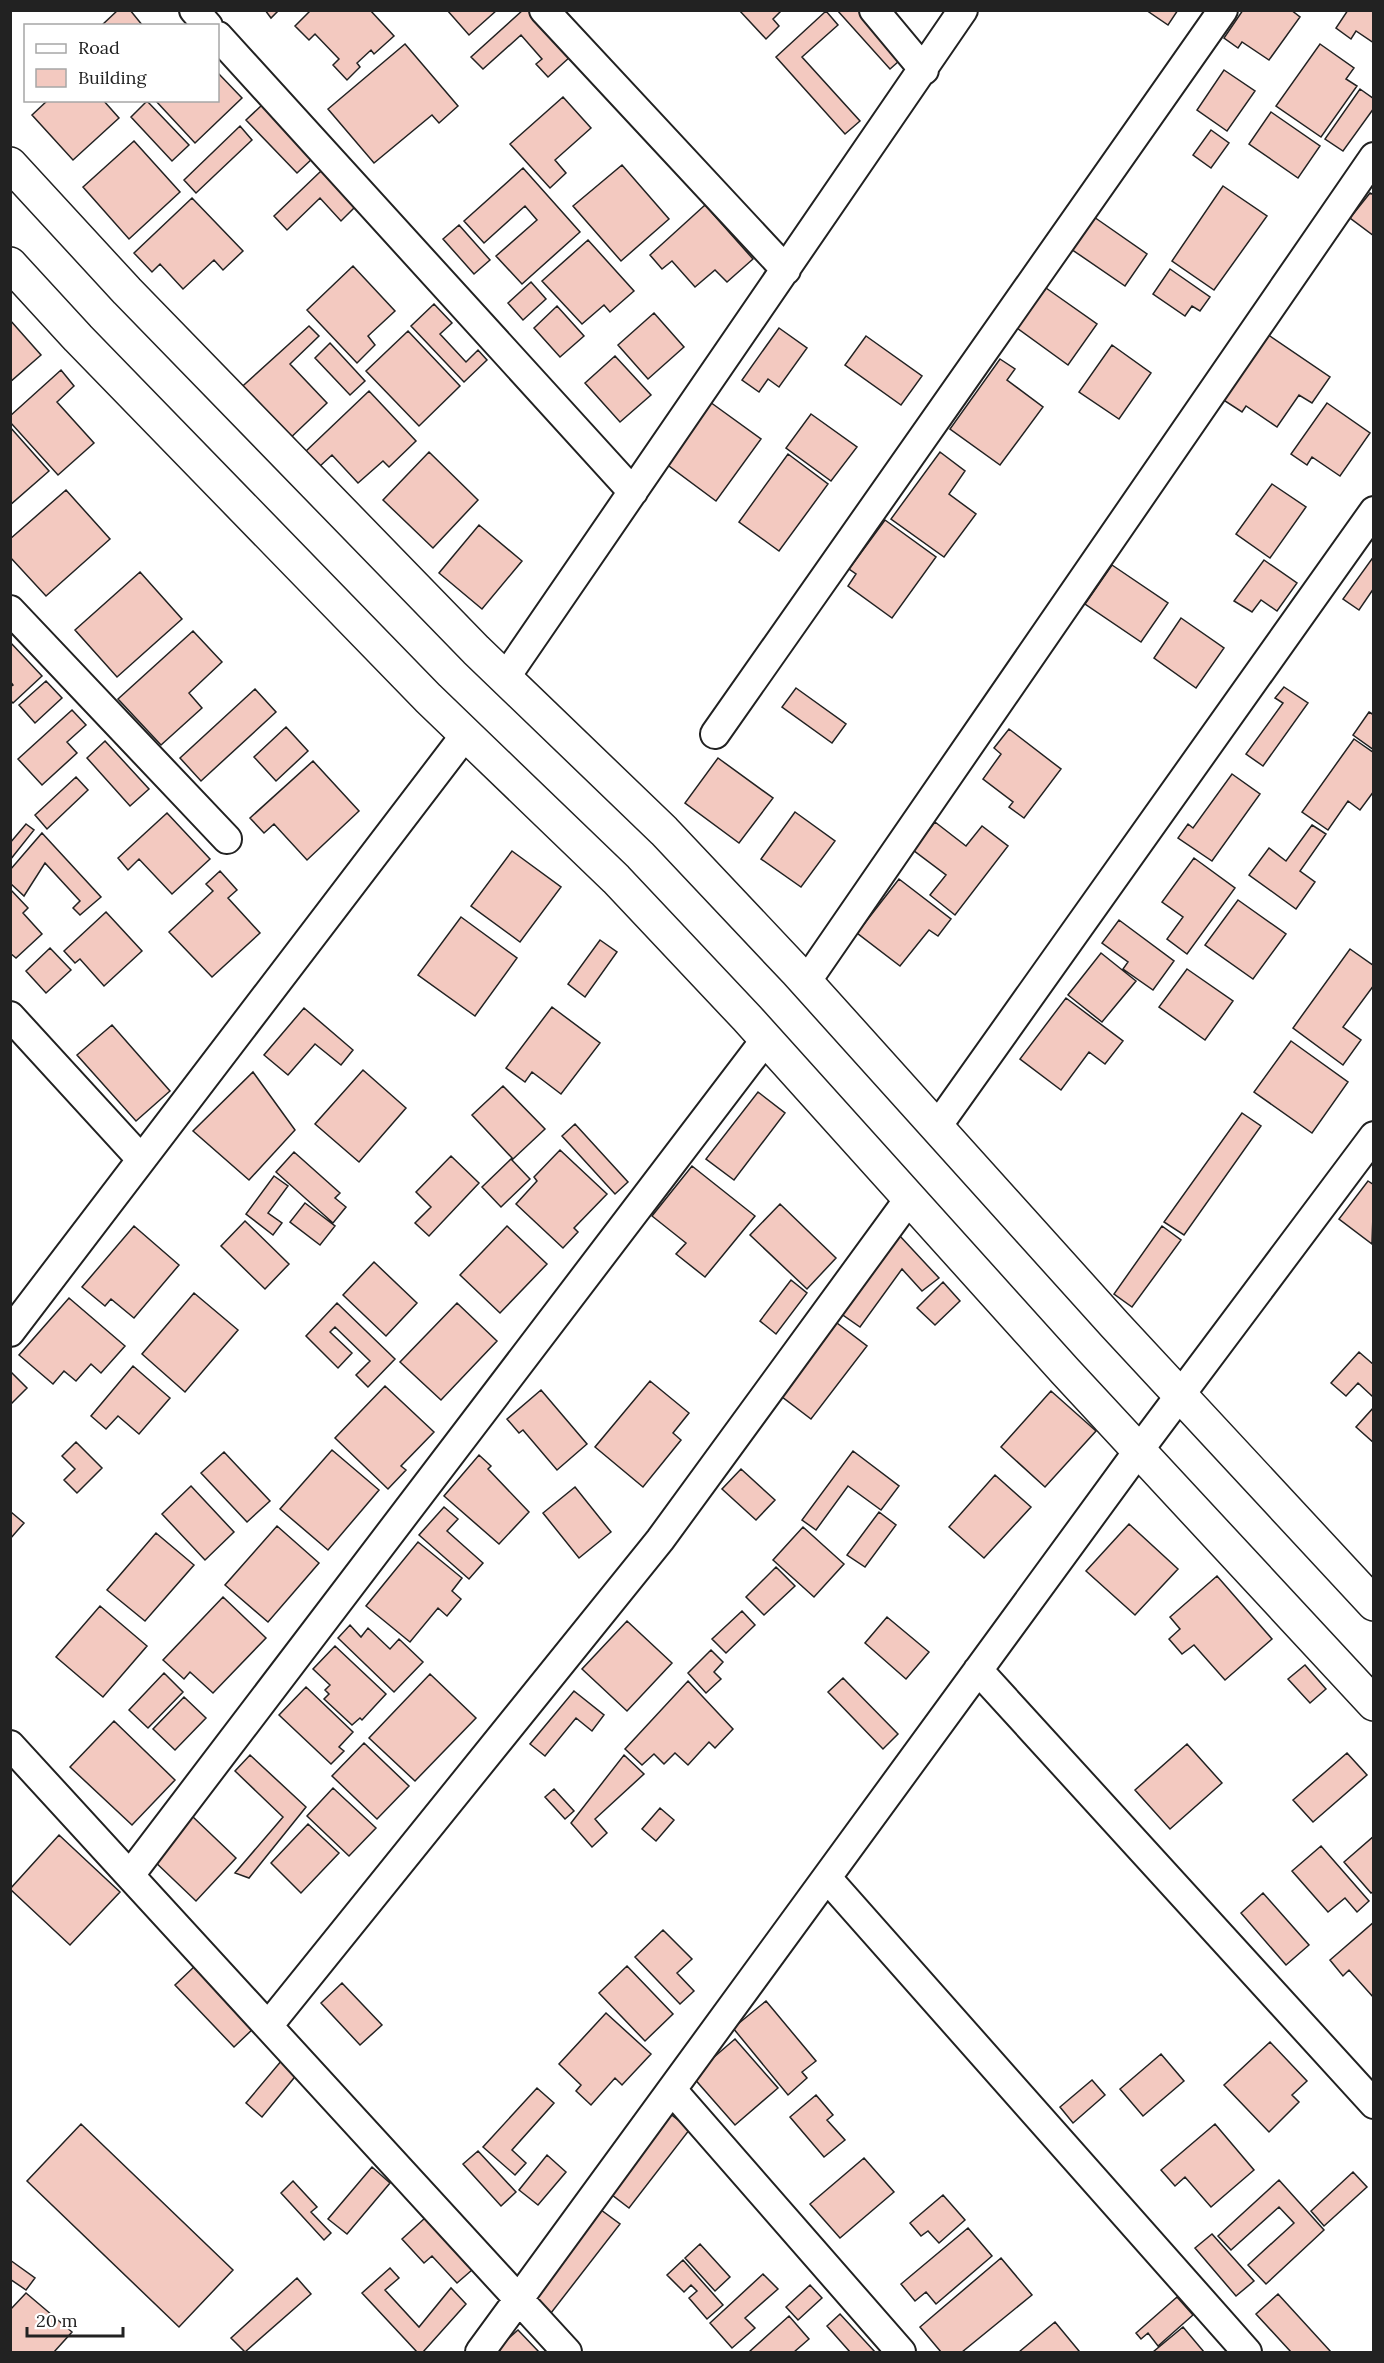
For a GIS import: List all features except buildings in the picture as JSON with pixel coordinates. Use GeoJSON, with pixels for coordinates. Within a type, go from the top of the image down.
{"type":"FeatureCollection","features":[{"type":"Feature","properties":{"kind":"main road"},"geometry":{"type":"LineString","coordinates":[[10,164],[127,291],[505,678],[664,831],[806,982],[936,1128],[1374,1604]]}},
{"type":"Feature","properties":{"kind":"main road"},"geometry":{"type":"LineString","coordinates":[[10,264],[86,346],[466,734],[616,879],[766,1039],[909,1199],[1374,1704]]}},
{"type":"Feature","properties":{"kind":"street"},"geometry":{"type":"LineString","coordinates":[[194,10],[206,24]]}},
{"type":"Feature","properties":{"kind":"street"},"geometry":{"type":"LineString","coordinates":[[544,10],[786,270]]}},
{"type":"Feature","properties":{"kind":"street"},"geometry":{"type":"LineString","coordinates":[[874,10],[924,70]]}},
{"type":"Feature","properties":{"kind":"street"},"geometry":{"type":"LineString","coordinates":[[505,678],[963,10]]}},
{"type":"Feature","properties":{"kind":"street"},"geometry":{"type":"LineString","coordinates":[[715,734],[1223,10]]}},
{"type":"Feature","properties":{"kind":"street"},"geometry":{"type":"LineString","coordinates":[[219,37],[633,492]]}},
{"type":"Feature","properties":{"kind":"street"},"geometry":{"type":"LineString","coordinates":[[806,982],[1374,157]]}},
{"type":"Feature","properties":{"kind":"street"},"geometry":{"type":"LineString","coordinates":[[936,1128],[1374,511]]}},
{"type":"Feature","properties":{"kind":"street"},"geometry":{"type":"LineString","coordinates":[[10,610],[227,839]]}},
{"type":"Feature","properties":{"kind":"street"},"geometry":{"type":"LineString","coordinates":[[10,1332],[466,734]]}},
{"type":"Feature","properties":{"kind":"street"},"geometry":{"type":"LineString","coordinates":[[10,1016],[141,1159]]}},
{"type":"Feature","properties":{"kind":"street"},"geometry":{"type":"LineString","coordinates":[[130,1875],[766,1039]]}},
{"type":"Feature","properties":{"kind":"street"},"geometry":{"type":"LineString","coordinates":[[480,2352],[1139,1450],[1374,1136]]}},
{"type":"Feature","properties":{"kind":"street"},"geometry":{"type":"LineString","coordinates":[[268,2026],[660,1539],[909,1199]]}},
{"type":"Feature","properties":{"kind":"street"},"geometry":{"type":"LineString","coordinates":[[978,1670],[1374,2104]]}},
{"type":"Feature","properties":{"kind":"street"},"geometry":{"type":"LineString","coordinates":[[10,1745],[567,2352]]}},
{"type":"Feature","properties":{"kind":"street"},"geometry":{"type":"LineString","coordinates":[[827,1878],[1247,2352]]}},
{"type":"Feature","properties":{"kind":"street"},"geometry":{"type":"LineString","coordinates":[[672,2090],[901,2352]]}}]}
